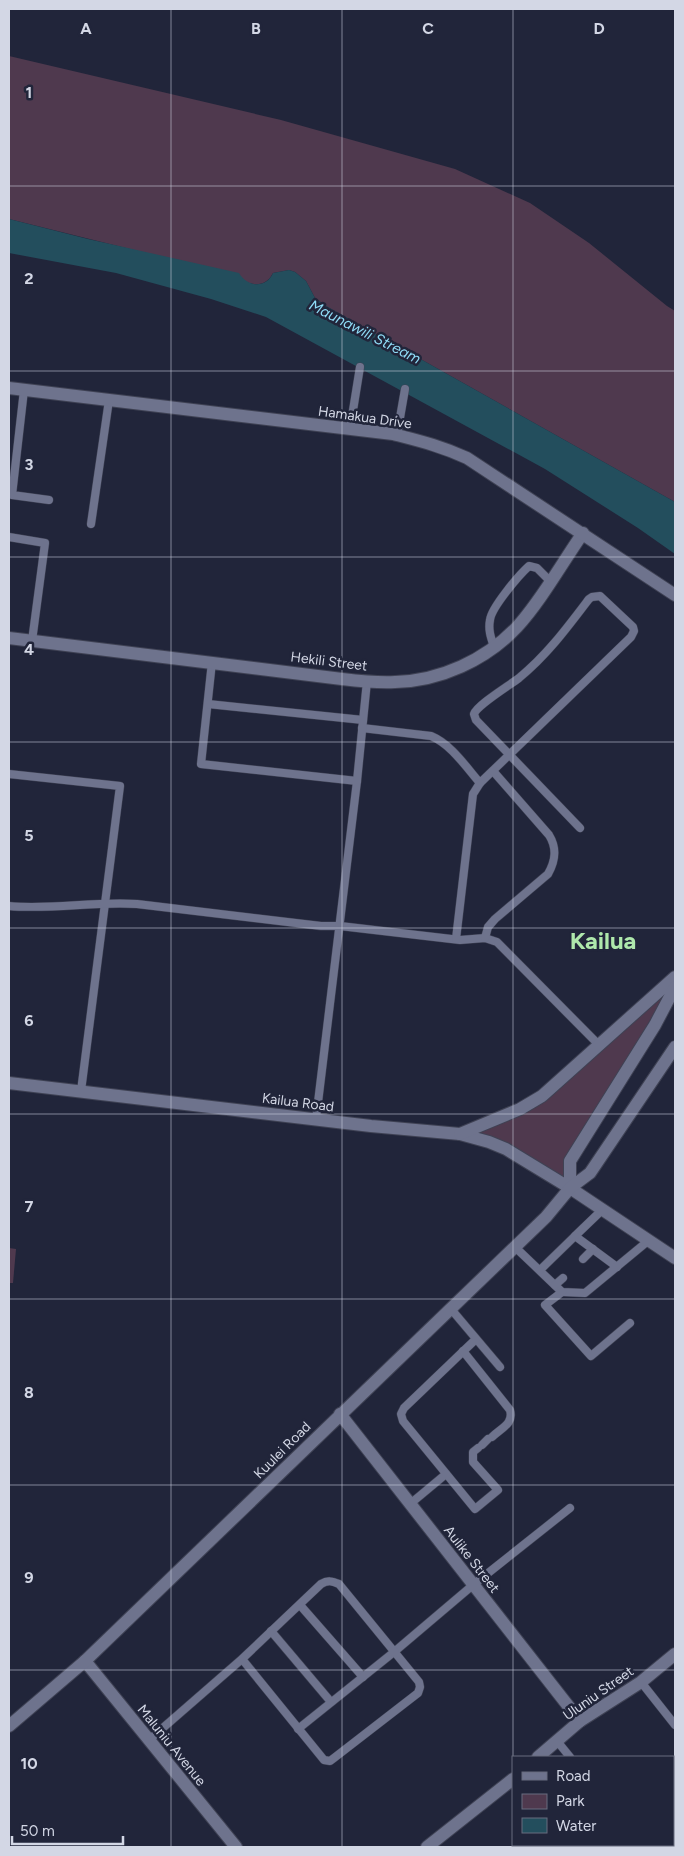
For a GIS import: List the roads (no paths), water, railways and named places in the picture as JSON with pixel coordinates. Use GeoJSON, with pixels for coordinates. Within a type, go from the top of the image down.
{"type":"FeatureCollection","features":[{"type":"Feature","properties":{"kind":"main road","name":"Hamakua Drive"},"geometry":{"type":"LineString","coordinates":[[9,388],[397,435],[428,442],[467,458],[675,595]]}},
{"type":"Feature","properties":{"kind":"main road","name":"Hekili Street"},"geometry":{"type":"LineString","coordinates":[[9,638],[367,681],[396,682],[419,680],[446,673],[468,664],[494,647],[518,625],[583,533]]}},
{"type":"Feature","properties":{"kind":"main road"},"geometry":{"type":"LineString","coordinates":[[460,1134],[520,1109],[542,1096],[675,977]]}},
{"type":"Feature","properties":{"kind":"main road"},"geometry":{"type":"LineString","coordinates":[[570,1188],[570,1161],[655,1025],[675,987]]}},
{"type":"Feature","properties":{"kind":"main road"},"geometry":{"type":"LineString","coordinates":[[570,1188],[590,1173],[675,1047]]}},
{"type":"Feature","properties":{"kind":"main road","name":"Kailua Road"},"geometry":{"type":"LineString","coordinates":[[9,1083],[420,1131],[460,1134],[506,1149],[570,1188],[675,1258]]}},
{"type":"Feature","properties":{"kind":"main road","name":"Kuulei Road"},"geometry":{"type":"LineString","coordinates":[[9,1726],[85,1661],[515,1247],[546,1216],[570,1188]]}},
{"type":"Feature","properties":{"kind":"main road","name":"Aulike Street"},"geometry":{"type":"LineString","coordinates":[[340,1414],[580,1721]]}},
{"type":"Feature","properties":{"kind":"main road","name":"Uluniu Street"},"geometry":{"type":"LineString","coordinates":[[539,1756],[580,1721],[641,1682],[675,1654]]}},
{"type":"Feature","properties":{"kind":"main road","name":"Maluniu Avenue"},"geometry":{"type":"LineString","coordinates":[[85,1661],[236,1847]]}},
{"type":"Feature","properties":{"kind":"main road"},"geometry":{"type":"LineString","coordinates":[[427,1847],[512,1780]]}},
{"type":"Feature","properties":{"kind":"lane"},"geometry":{"type":"LineString","coordinates":[[350,429],[360,367]]}},
{"type":"Feature","properties":{"kind":"lane"},"geometry":{"type":"LineString","coordinates":[[397,435],[405,389]]}},
{"type":"Feature","properties":{"kind":"lane"},"geometry":{"type":"LineString","coordinates":[[24,390],[12,495],[49,500]]}},
{"type":"Feature","properties":{"kind":"lane"},"geometry":{"type":"LineString","coordinates":[[91,524],[109,400]]}},
{"type":"Feature","properties":{"kind":"lane"},"geometry":{"type":"LineString","coordinates":[[9,537],[45,543],[32,640]]}},
{"type":"Feature","properties":{"kind":"lane"},"geometry":{"type":"LineString","coordinates":[[494,647],[489,630],[490,618],[510,587],[529,566],[537,568],[550,581]]}},
{"type":"Feature","properties":{"kind":"lane"},"geometry":{"type":"LineString","coordinates":[[456,939],[472,794],[480,783],[493,771],[510,754],[633,634],[633,627],[604,598],[596,596],[589,599],[556,642],[539,660],[474,711],[476,720],[510,754],[580,828]]}},
{"type":"Feature","properties":{"kind":"lane"},"geometry":{"type":"LineString","coordinates":[[212,662],[201,764],[357,781]]}},
{"type":"Feature","properties":{"kind":"lane"},"geometry":{"type":"LineString","coordinates":[[316,1119],[357,781],[367,681]]}},
{"type":"Feature","properties":{"kind":"lane"},"geometry":{"type":"LineString","coordinates":[[208,704],[362,724],[438,738],[480,783]]}},
{"type":"Feature","properties":{"kind":"lane"},"geometry":{"type":"LineString","coordinates":[[485,938],[488,927],[495,919],[548,874],[552,867],[555,852],[549,834],[493,771]]}},
{"type":"Feature","properties":{"kind":"lane"},"geometry":{"type":"LineString","coordinates":[[9,774],[120,786],[81,1091]]}},
{"type":"Feature","properties":{"kind":"lane"},"geometry":{"type":"LineString","coordinates":[[9,906],[59,907],[138,904],[320,926],[340,926],[456,939],[485,938],[497,942],[600,1046]]}},
{"type":"Feature","properties":{"kind":"lane"},"geometry":{"type":"LineString","coordinates":[[540,1270],[602,1210]]}},
{"type":"Feature","properties":{"kind":"lane"},"geometry":{"type":"LineString","coordinates":[[575,1236],[617,1267]]}},
{"type":"Feature","properties":{"kind":"lane"},"geometry":{"type":"LineString","coordinates":[[515,1247],[562,1292],[585,1293],[648,1241]]}},
{"type":"Feature","properties":{"kind":"lane"},"geometry":{"type":"LineString","coordinates":[[583,1259],[593,1249]]}},
{"type":"Feature","properties":{"kind":"lane"},"geometry":{"type":"LineString","coordinates":[[555,1286],[563,1278]]}},
{"type":"Feature","properties":{"kind":"lane"},"geometry":{"type":"LineString","coordinates":[[562,1292],[546,1305],[591,1356],[630,1323]]}},
{"type":"Feature","properties":{"kind":"lane"},"geometry":{"type":"LineString","coordinates":[[451,1309],[500,1367]]}},
{"type":"Feature","properties":{"kind":"lane"},"geometry":{"type":"LineString","coordinates":[[463,1351],[510,1410],[511,1418],[510,1423],[473,1452],[473,1462],[498,1490],[475,1509],[403,1421],[402,1414],[404,1408],[463,1351],[476,1339]]}},
{"type":"Feature","properties":{"kind":"lane"},"geometry":{"type":"LineString","coordinates":[[410,1504],[446,1474]]}},
{"type":"Feature","properties":{"kind":"lane"},"geometry":{"type":"LineString","coordinates":[[298,1729],[570,1508]]}},
{"type":"Feature","properties":{"kind":"lane"},"geometry":{"type":"LineString","coordinates":[[149,1740],[242,1659],[326,1582],[339,1584],[419,1682],[420,1687],[418,1693],[330,1761],[324,1760],[242,1659]]}},
{"type":"Feature","properties":{"kind":"lane"},"geometry":{"type":"LineString","coordinates":[[300,1605],[363,1677]]}},
{"type":"Feature","properties":{"kind":"lane"},"geometry":{"type":"LineString","coordinates":[[271,1631],[332,1702]]}},
{"type":"Feature","properties":{"kind":"lane"},"geometry":{"type":"LineString","coordinates":[[641,1682],[675,1726]]}},
{"type":"Feature","properties":{"kind":"lane"},"geometry":{"type":"LineString","coordinates":[[557,1741],[569,1756]]}},
{"type":"Feature","properties":{"kind":"water","name":"Maunawili Stream"},"geometry":{"type":"Polygon","coordinates":[[[9,219],[239,273],[242,278],[256,284],[266,282],[273,273],[289,270],[295,272],[306,281],[315,298],[326,306],[675,502],[675,554],[638,528],[545,469],[266,317],[211,299],[116,273],[9,253],[9,219]]]}},
{"type":"Feature","properties":{"kind":"district","name":"Kailua"},"geometry":{"type":"Point","coordinates":[603,941]}}]}
